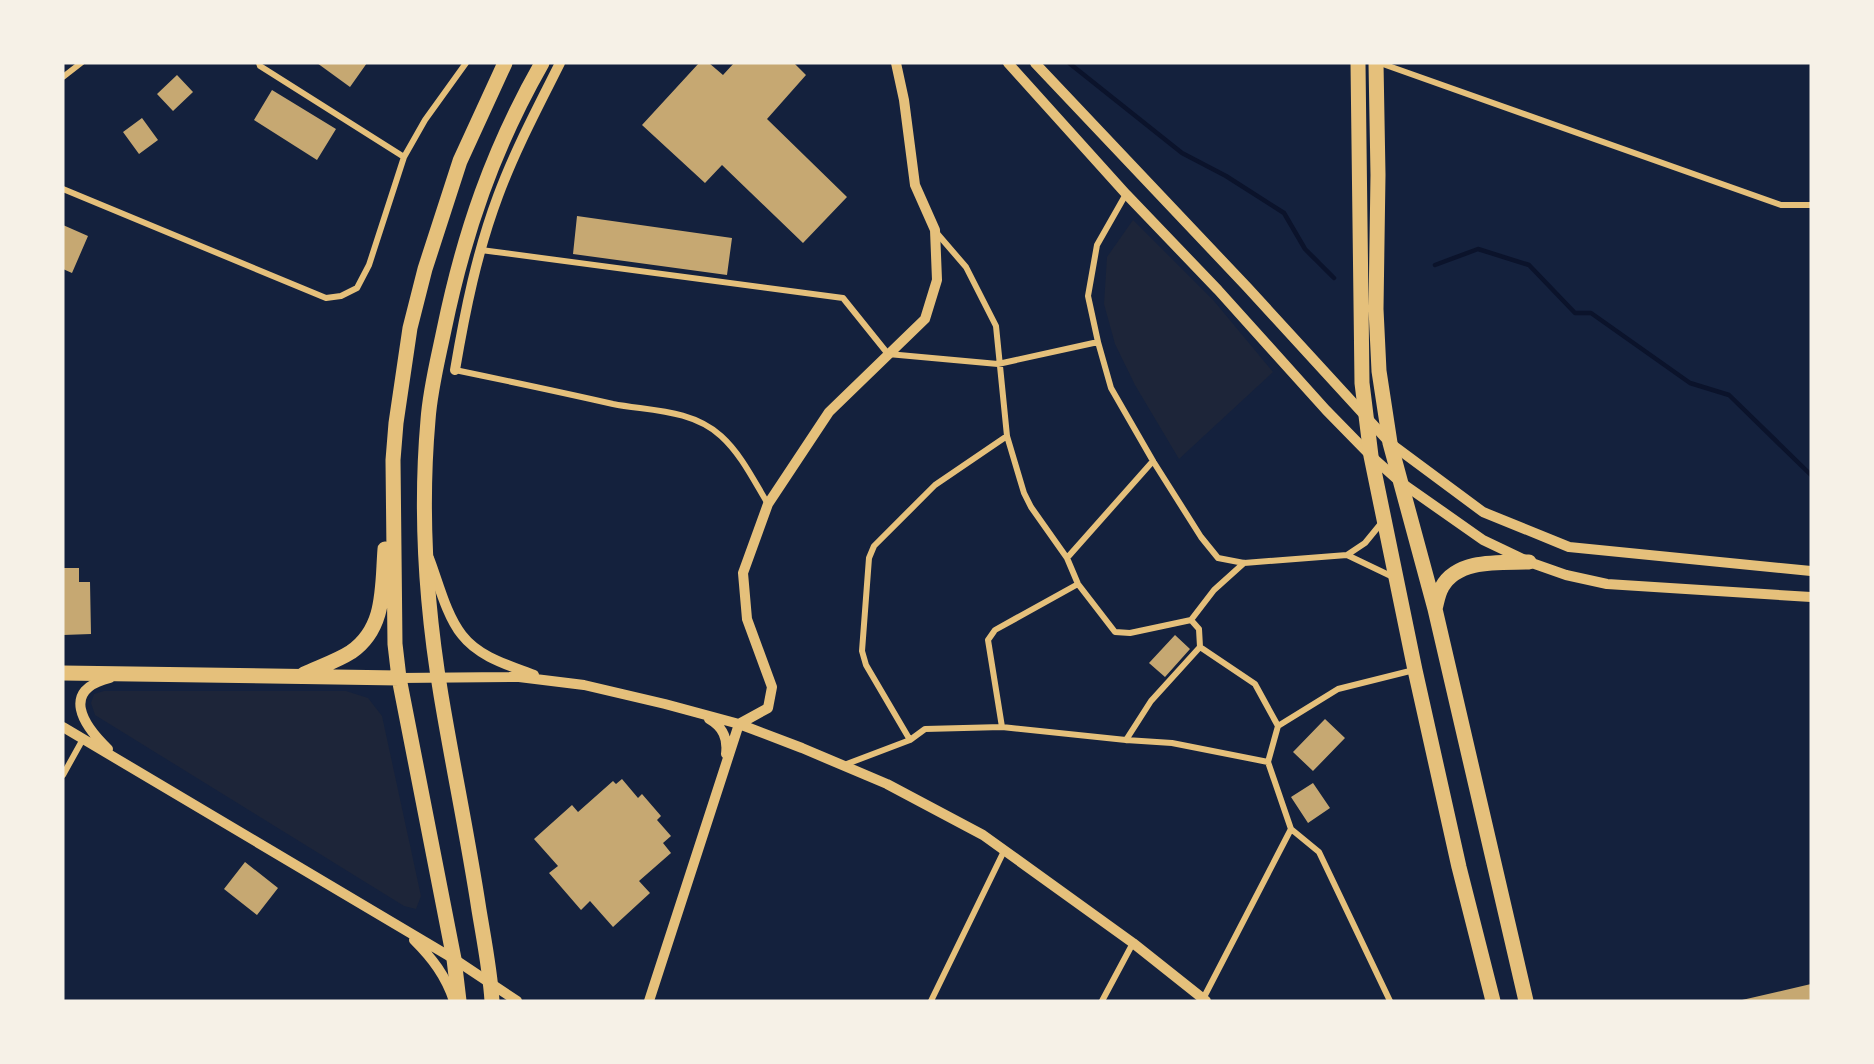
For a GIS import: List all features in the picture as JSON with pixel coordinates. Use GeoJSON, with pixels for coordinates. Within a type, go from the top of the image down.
{"type":"FeatureCollection","features":[{"type":"Feature","properties":{"kind":"main road"},"geometry":{"type":"LineString","coordinates":[[298,676],[354,650],[376,625],[380,610],[396,423],[410,328],[425,269],[460,161],[505,63]]}},
{"type":"Feature","properties":{"kind":"main road"},"geometry":{"type":"LineString","coordinates":[[492,1001],[491,984],[438,678],[431,615],[426,548],[425,482],[428,419],[453,285],[485,182],[505,133],[542,63]]}},
{"type":"Feature","properties":{"kind":"main road"},"geometry":{"type":"LineString","coordinates":[[1358,63],[1362,383],[1371,456],[1459,867],[1493,1001]]}},
{"type":"Feature","properties":{"kind":"main road"},"geometry":{"type":"LineString","coordinates":[[1378,63],[1376,309],[1380,371],[1390,443],[1435,609],[1526,1001]]}},
{"type":"Feature","properties":{"kind":"main road"},"geometry":{"type":"LineString","coordinates":[[393,460],[395,644],[399,678],[454,959],[459,1001]]}},
{"type":"Feature","properties":{"kind":"main road"},"geometry":{"type":"LineString","coordinates":[[1435,609],[1442,585],[1461,569],[1483,563],[1529,562]]}},
{"type":"Feature","properties":{"kind":"main road"},"geometry":{"type":"LineString","coordinates":[[63,673],[399,678]]}},
{"type":"Feature","properties":{"kind":"street"},"geometry":{"type":"LineString","coordinates":[[63,76],[81,63]]}},
{"type":"Feature","properties":{"kind":"street"},"geometry":{"type":"LineString","coordinates":[[259,63],[260,66],[404,157]]}},
{"type":"Feature","properties":{"kind":"street"},"geometry":{"type":"LineString","coordinates":[[63,189],[326,298],[341,296],[357,288],[369,265],[404,157],[425,120],[466,63]]}},
{"type":"Feature","properties":{"kind":"street"},"geometry":{"type":"LineString","coordinates":[[560,63],[517,148],[498,196],[465,312],[455,370],[625,406],[667,411],[699,421],[721,436],[742,462],[768,504]]}},
{"type":"Feature","properties":{"kind":"street"},"geometry":{"type":"LineString","coordinates":[[896,63],[904,100],[915,185],[935,230],[966,267],[996,326],[1007,436],[1028,500],[1067,558],[1077,584],[1115,632],[1130,633],[1191,620],[1214,590],[1244,563]]}},
{"type":"Feature","properties":{"kind":"street"},"geometry":{"type":"LineString","coordinates":[[1008,63],[1126,194],[1371,456],[1399,481],[1483,540],[1529,562],[1566,575],[1607,584],[1811,597]]}},
{"type":"Feature","properties":{"kind":"street"},"geometry":{"type":"LineString","coordinates":[[1035,63],[1247,287],[1390,443],[1483,512],[1569,548],[1811,571]]}},
{"type":"Feature","properties":{"kind":"street"},"geometry":{"type":"LineString","coordinates":[[1378,63],[1780,206],[1811,206]]}},
{"type":"Feature","properties":{"kind":"street"},"geometry":{"type":"LineString","coordinates":[[1126,194],[1097,245],[1088,296],[1098,342],[1112,388],[1153,461],[1201,537],[1218,558],[1244,563],[1347,555],[1365,543],[1384,520]]}},
{"type":"Feature","properties":{"kind":"street"},"geometry":{"type":"LineString","coordinates":[[649,1001],[739,724],[768,708],[772,687],[747,619],[743,573],[768,504],[829,412],[925,320],[937,280],[935,230]]}},
{"type":"Feature","properties":{"kind":"street"},"geometry":{"type":"LineString","coordinates":[[481,250],[843,298],[888,354],[998,364],[1098,342]]}},
{"type":"Feature","properties":{"kind":"street"},"geometry":{"type":"LineString","coordinates":[[909,740],[866,666],[862,651],[868,558],[874,546],[935,485],[1007,436]]}},
{"type":"Feature","properties":{"kind":"street"},"geometry":{"type":"LineString","coordinates":[[1067,558],[1153,461]]}},
{"type":"Feature","properties":{"kind":"street"},"geometry":{"type":"LineString","coordinates":[[426,548],[452,619],[462,634],[484,654],[498,662],[545,679]]}},
{"type":"Feature","properties":{"kind":"street"},"geometry":{"type":"LineString","coordinates":[[1347,555],[1396,578]]}},
{"type":"Feature","properties":{"kind":"street"},"geometry":{"type":"LineString","coordinates":[[1002,727],[988,640],[995,630],[1077,584]]}},
{"type":"Feature","properties":{"kind":"street"},"geometry":{"type":"LineString","coordinates":[[1126,740],[1151,701],[1200,647],[1199,629],[1191,620]]}},
{"type":"Feature","properties":{"kind":"street"},"geometry":{"type":"LineString","coordinates":[[1200,647],[1255,684],[1278,726]]}},
{"type":"Feature","properties":{"kind":"street"},"geometry":{"type":"LineString","coordinates":[[1390,1001],[1318,852],[1291,829],[1268,762],[1278,726],[1338,689],[1415,670]]}},
{"type":"Feature","properties":{"kind":"street"},"geometry":{"type":"LineString","coordinates":[[124,764],[84,722],[80,702],[83,693],[97,681],[125,674]]}},
{"type":"Feature","properties":{"kind":"street"},"geometry":{"type":"LineString","coordinates":[[399,678],[519,677],[545,679],[584,685],[739,724],[887,784],[983,835],[1133,944],[1204,1000],[1291,829]]}},
{"type":"Feature","properties":{"kind":"street"},"geometry":{"type":"LineString","coordinates":[[696,712],[712,721],[725,735],[726,766]]}},
{"type":"Feature","properties":{"kind":"street"},"geometry":{"type":"LineString","coordinates":[[63,727],[454,959],[517,1001]]}},
{"type":"Feature","properties":{"kind":"street"},"geometry":{"type":"LineString","coordinates":[[844,766],[909,740],[925,729],[1002,727],[1172,743],[1268,762]]}},
{"type":"Feature","properties":{"kind":"street"},"geometry":{"type":"LineString","coordinates":[[63,775],[83,740]]}},
{"type":"Feature","properties":{"kind":"street"},"geometry":{"type":"LineString","coordinates":[[931,1001],[1004,851]]}},
{"type":"Feature","properties":{"kind":"street"},"geometry":{"type":"LineString","coordinates":[[400,928],[432,958],[446,981],[454,1001]]}},
{"type":"Feature","properties":{"kind":"street"},"geometry":{"type":"LineString","coordinates":[[1102,1001],[1133,944]]}},
{"type":"Feature","properties":{"kind":"shaded area"},"geometry":{"type":"Polygon","coordinates":[[[1133,220],[1214,301],[1273,372],[1179,459],[1135,385],[1115,344],[1104,304],[1107,257],[1133,220]]]}},
{"type":"Feature","properties":{"kind":"shaded area"},"geometry":{"type":"Polygon","coordinates":[[[104,691],[346,691],[368,698],[382,716],[421,896],[416,909],[404,906],[95,715],[91,703],[94,694],[104,691]]]}},
{"type":"Feature","properties":{"kind":"building"},"geometry":{"type":"Polygon","coordinates":[[[317,63],[367,63],[350,87],[317,63]]]}},
{"type":"Feature","properties":{"kind":"building"},"geometry":{"type":"Polygon","coordinates":[[[699,63],[709,63],[723,75],[734,63],[794,63],[806,75],[767,119],[847,197],[803,243],[722,165],[705,183],[642,125],[699,63]]]}},
{"type":"Feature","properties":{"kind":"building"},"geometry":{"type":"Polygon","coordinates":[[[177,75],[193,92],[173,111],[157,94],[177,75]]]}},
{"type":"Feature","properties":{"kind":"building"},"geometry":{"type":"Polygon","coordinates":[[[272,90],[336,129],[317,160],[254,120],[272,90]]]}},
{"type":"Feature","properties":{"kind":"building"},"geometry":{"type":"Polygon","coordinates":[[[142,118],[158,140],[139,154],[123,132],[142,118]]]}},
{"type":"Feature","properties":{"kind":"building"},"geometry":{"type":"Polygon","coordinates":[[[577,216],[732,238],[727,275],[573,254],[577,216]]]}},
{"type":"Feature","properties":{"kind":"building"},"geometry":{"type":"Polygon","coordinates":[[[63,225],[88,236],[72,273],[63,269],[63,225]]]}},
{"type":"Feature","properties":{"kind":"building"},"geometry":{"type":"Polygon","coordinates":[[[63,568],[79,568],[79,582],[90,582],[91,634],[63,635],[63,568]]]}},
{"type":"Feature","properties":{"kind":"building"},"geometry":{"type":"Polygon","coordinates":[[[1175,635],[1190,649],[1165,677],[1149,663],[1175,635]]]}},
{"type":"Feature","properties":{"kind":"building"},"geometry":{"type":"Polygon","coordinates":[[[1325,719],[1345,738],[1313,771],[1293,752],[1325,719]]]}},
{"type":"Feature","properties":{"kind":"building"},"geometry":{"type":"Polygon","coordinates":[[[622,779],[638,798],[642,794],[661,816],[657,820],[671,836],[663,843],[671,853],[639,881],[650,893],[613,927],[590,901],[581,910],[549,873],[558,866],[534,839],[572,805],[578,812],[613,781],[616,784],[622,779]]]}},
{"type":"Feature","properties":{"kind":"building"},"geometry":{"type":"Polygon","coordinates":[[[1313,783],[1330,808],[1308,823],[1291,797],[1313,783]]]}},
{"type":"Feature","properties":{"kind":"building"},"geometry":{"type":"Polygon","coordinates":[[[245,862],[278,888],[257,915],[224,889],[245,862]]]}},
{"type":"Feature","properties":{"kind":"building"},"geometry":{"type":"Polygon","coordinates":[[[1811,984],[1811,1001],[1742,1001],[1742,1000],[1811,984]]]}},
{"type":"Feature","properties":{"kind":"waterway"},"geometry":{"type":"LineString","coordinates":[[1069,63],[1182,153],[1226,176],[1284,213],[1305,249],[1334,278]]}},
{"type":"Feature","properties":{"kind":"waterway"},"geometry":{"type":"LineString","coordinates":[[1435,265],[1478,249],[1529,265],[1575,313],[1591,313],[1690,383],[1729,395],[1811,475]]}}]}
